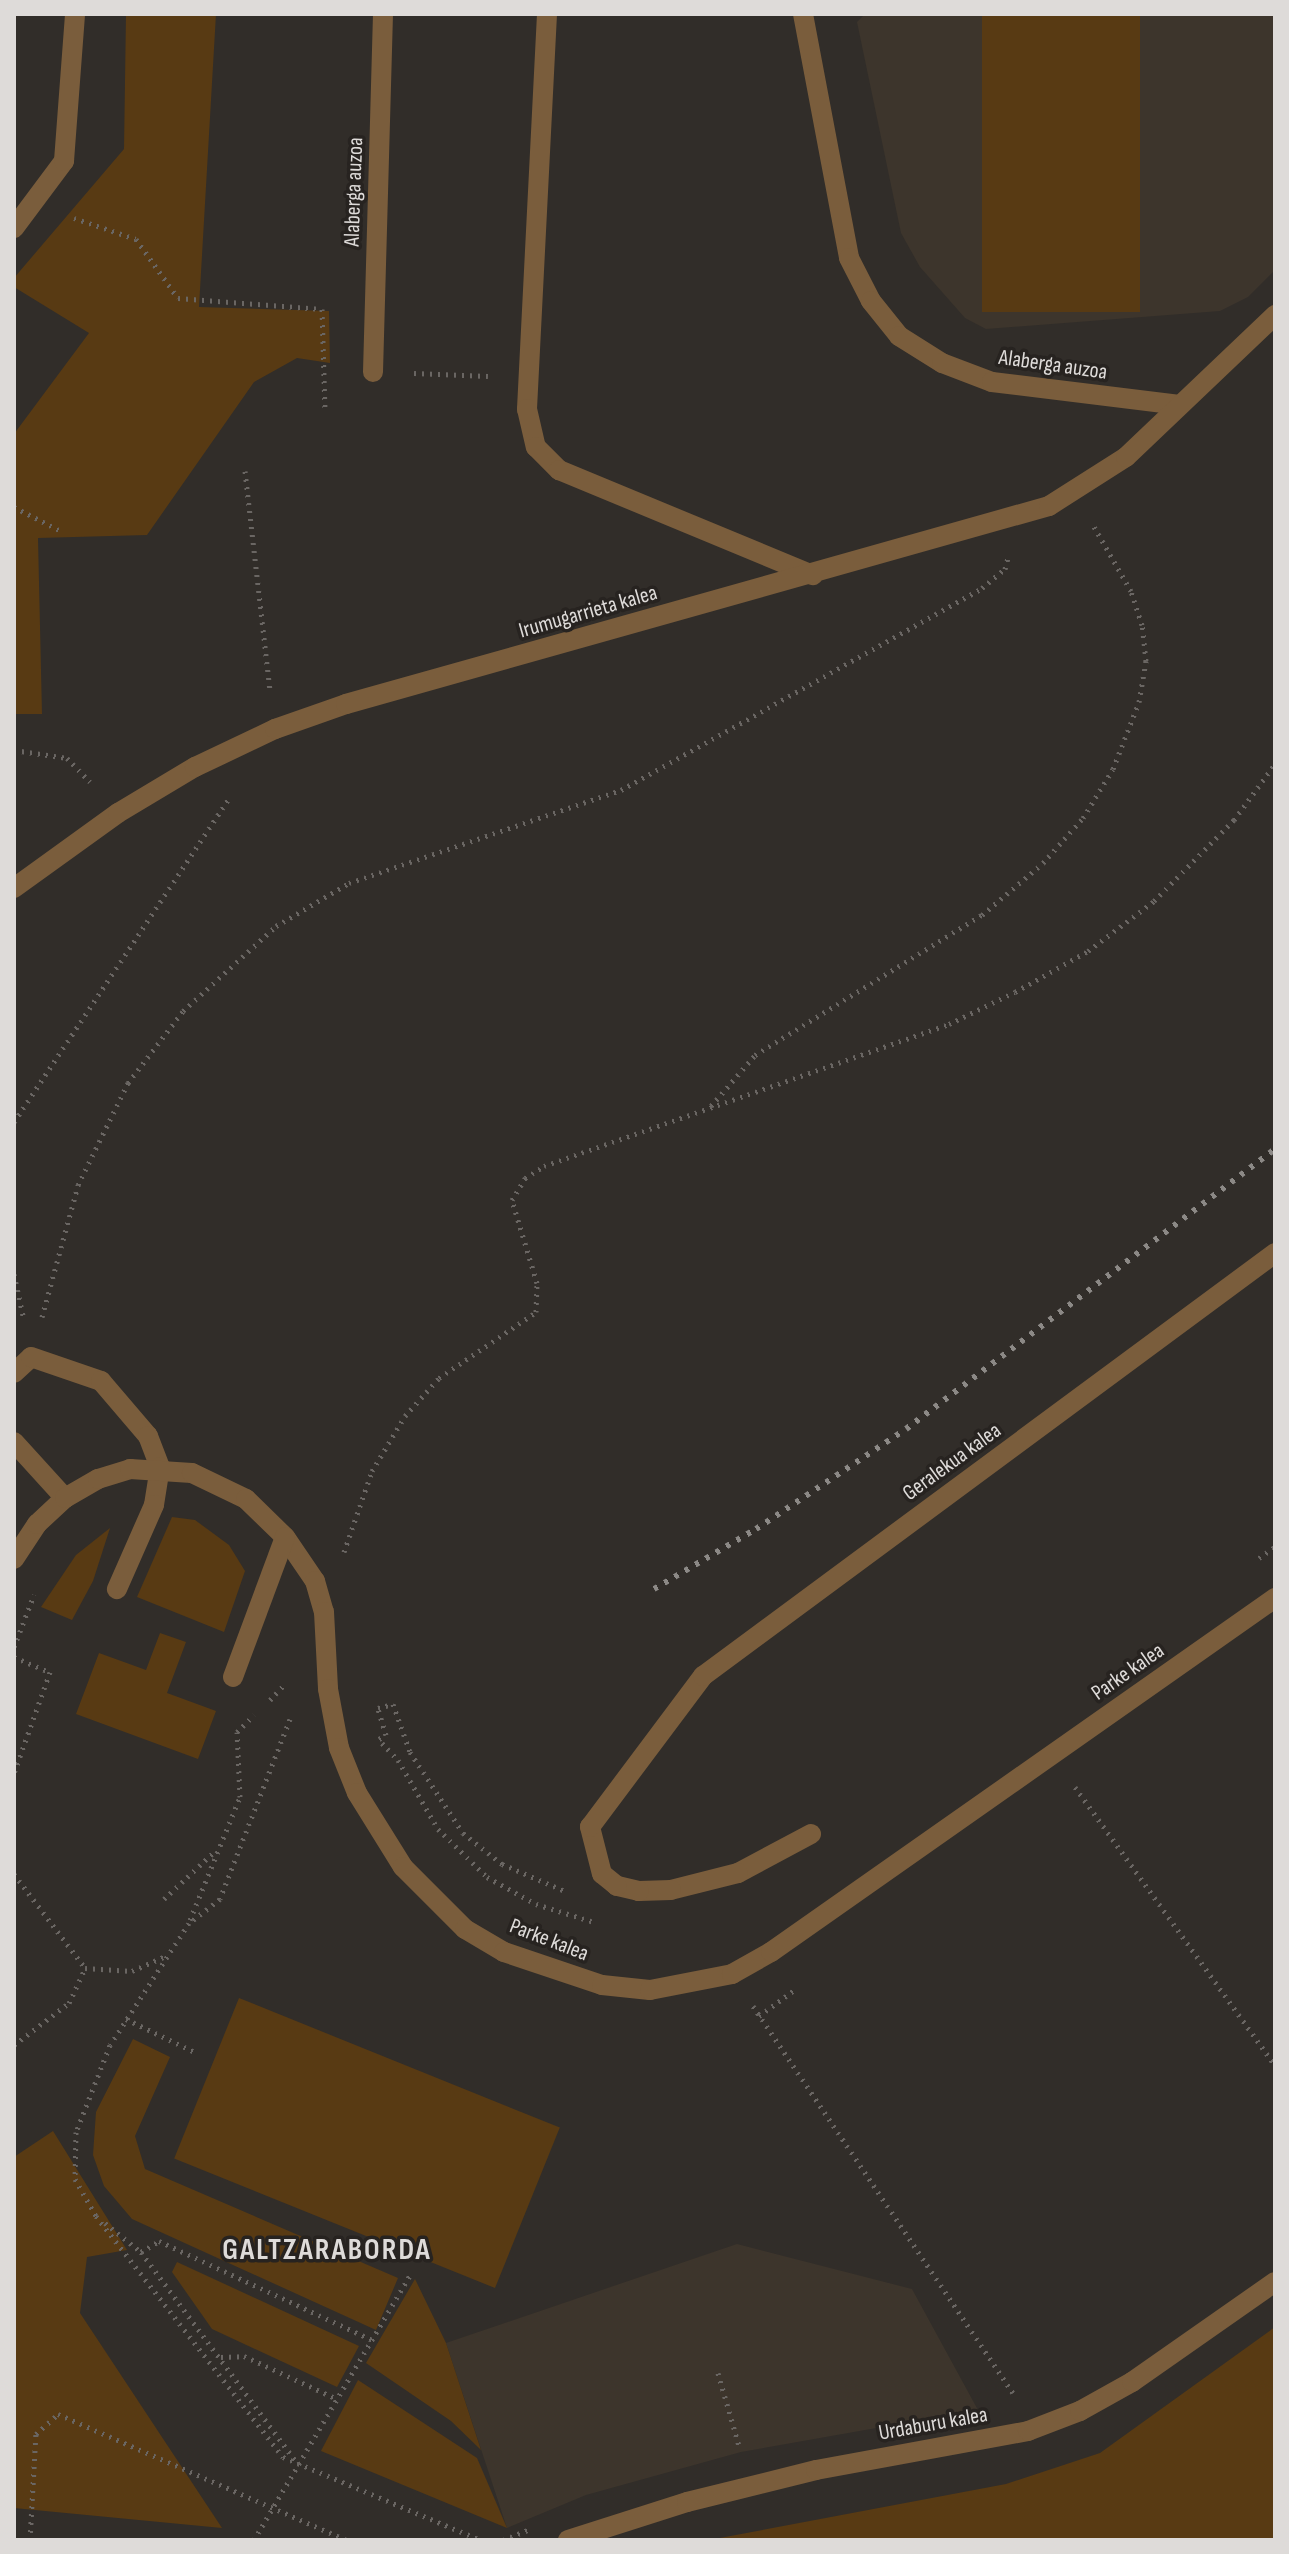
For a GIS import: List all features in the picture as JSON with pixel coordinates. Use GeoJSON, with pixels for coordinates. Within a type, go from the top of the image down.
{"type":"FeatureCollection","features":[{"type":"Feature","properties":{"kind":"street"},"geometry":{"type":"LineString","coordinates":[[14,228],[64,161],[75,14]]}},
{"type":"Feature","properties":{"kind":"street","name":"Alaberga auzoa"},"geometry":{"type":"LineString","coordinates":[[373,372],[383,14]]}},
{"type":"Feature","properties":{"kind":"street"},"geometry":{"type":"LineString","coordinates":[[547,14],[527,409],[536,447],[559,470],[813,575]]}},
{"type":"Feature","properties":{"kind":"street","name":"Alaberga auzoa"},"geometry":{"type":"LineString","coordinates":[[803,14],[849,258],[871,301],[899,336],[942,363],[992,382],[1180,405]]}},
{"type":"Feature","properties":{"kind":"street"},"geometry":{"type":"LineString","coordinates":[[1180,405],[1275,315]]}},
{"type":"Feature","properties":{"kind":"street","name":"Irumugarrieta kalea"},"geometry":{"type":"LineString","coordinates":[[14,888],[131,806],[195,767],[275,729],[346,704],[1021,518],[1075,493],[1126,457],[1180,405]]}},
{"type":"Feature","properties":{"kind":"street","name":"Geralekua kalea"},"geometry":{"type":"LineString","coordinates":[[811,1834],[724,1876],[671,1890],[617,1886],[594,1857],[590,1827],[703,1676],[1275,1253]]}},
{"type":"Feature","properties":{"kind":"street"},"geometry":{"type":"LineString","coordinates":[[14,1373],[31,1357],[101,1381],[148,1436],[160,1467],[154,1505],[117,1589]]}},
{"type":"Feature","properties":{"kind":"street"},"geometry":{"type":"LineString","coordinates":[[14,1442],[65,1498]]}},
{"type":"Feature","properties":{"kind":"street","name":"Parke kalea"},"geometry":{"type":"LineString","coordinates":[[14,1559],[37,1524],[65,1498],[98,1479],[160,1467],[192,1473],[233,1492],[285,1537],[315,1581],[324,1612],[328,1689],[339,1748],[357,1793],[403,1867],[465,1929],[549,1971],[602,1985],[650,1990],[732,1974],[771,1952],[1275,1598]]}},
{"type":"Feature","properties":{"kind":"street"},"geometry":{"type":"LineString","coordinates":[[233,1677],[285,1537]]}},
{"type":"Feature","properties":{"kind":"street","name":"Urdaburu kalea"},"geometry":{"type":"LineString","coordinates":[[568,2540],[687,2502],[816,2470],[1028,2431],[1080,2411],[1132,2382],[1275,2282]]}},
{"type":"Feature","properties":{"kind":"path"},"geometry":{"type":"LineString","coordinates":[[33,204],[136,239],[178,298],[322,309],[325,409]]}},
{"type":"Feature","properties":{"kind":"path"},"geometry":{"type":"LineString","coordinates":[[373,372],[529,377]]}},
{"type":"Feature","properties":{"kind":"path"},"geometry":{"type":"LineString","coordinates":[[245,471],[269,687]]}},
{"type":"Feature","properties":{"kind":"path"},"geometry":{"type":"LineString","coordinates":[[711,1107],[755,1055],[982,915],[1053,852],[1083,818],[1113,769],[1139,702],[1146,661],[1142,625],[1131,591],[1075,493]]}},
{"type":"Feature","properties":{"kind":"path"},"geometry":{"type":"LineString","coordinates":[[14,507],[61,531]]}},
{"type":"Feature","properties":{"kind":"path"},"geometry":{"type":"LineString","coordinates":[[31,1357],[78,1185],[128,1083],[183,1011],[276,926],[349,883],[621,790],[982,588],[1005,569],[1021,518]]}},
{"type":"Feature","properties":{"kind":"path"},"geometry":{"type":"LineString","coordinates":[[14,750],[67,758]]}},
{"type":"Feature","properties":{"kind":"path"},"geometry":{"type":"LineString","coordinates":[[324,1612],[372,1471],[405,1416],[439,1378],[536,1312],[537,1283],[512,1200],[525,1178],[544,1166],[949,1024],[1088,951],[1154,901],[1234,820],[1275,764]]}},
{"type":"Feature","properties":{"kind":"path"},"geometry":{"type":"LineString","coordinates":[[14,1122],[231,794]]}},
{"type":"Feature","properties":{"kind":"path"},"geometry":{"type":"LineString","coordinates":[[14,1647],[35,1591]]}},
{"type":"Feature","properties":{"kind":"path"},"geometry":{"type":"LineString","coordinates":[[14,1657],[50,1672],[14,1773]]}},
{"type":"Feature","properties":{"kind":"path"},"geometry":{"type":"LineString","coordinates":[[289,1681],[292,1694]]}},
{"type":"Feature","properties":{"kind":"path"},"geometry":{"type":"LineString","coordinates":[[339,1748],[386,1735],[378,1708],[393,1704],[410,1752],[463,1833],[502,1864],[537,1883],[575,1894],[572,1880]]}},
{"type":"Feature","properties":{"kind":"path"},"geometry":{"type":"LineString","coordinates":[[189,1923],[220,1899],[295,1707],[299,1719]]}},
{"type":"Feature","properties":{"kind":"path"},"geometry":{"type":"LineString","coordinates":[[237,1732],[240,1797],[189,1923],[110,2045],[76,2132],[75,2179],[96,2216],[283,2457],[480,2540]]}},
{"type":"Feature","properties":{"kind":"path"},"geometry":{"type":"LineString","coordinates":[[376,1740],[389,1747],[438,1829],[487,1877],[536,1904],[603,1924]]}},
{"type":"Feature","properties":{"kind":"path"},"geometry":{"type":"LineString","coordinates":[[1077,1790],[1275,2065]]}},
{"type":"Feature","properties":{"kind":"path"},"geometry":{"type":"LineString","coordinates":[[164,1899],[220,1846]]}},
{"type":"Feature","properties":{"kind":"path"},"geometry":{"type":"LineString","coordinates":[[14,1874],[85,1968],[132,1971],[169,1954]]}},
{"type":"Feature","properties":{"kind":"path"},"geometry":{"type":"LineString","coordinates":[[14,2045],[69,2003],[85,1968]]}},
{"type":"Feature","properties":{"kind":"path"},"geometry":{"type":"LineString","coordinates":[[759,2016],[1023,2407]]}},
{"type":"Feature","properties":{"kind":"path"},"geometry":{"type":"LineString","coordinates":[[126,2019],[197,2053]]}},
{"type":"Feature","properties":{"kind":"path"},"geometry":{"type":"LineString","coordinates":[[96,2216],[141,2252],[299,2465]]}},
{"type":"Feature","properties":{"kind":"path"},"geometry":{"type":"LineString","coordinates":[[141,2252],[159,2241],[374,2341]]}},
{"type":"Feature","properties":{"kind":"path"},"geometry":{"type":"LineString","coordinates":[[254,2540],[374,2341],[410,2275]]}},
{"type":"Feature","properties":{"kind":"path"},"geometry":{"type":"LineString","coordinates":[[220,2357],[244,2356],[337,2399]]}},
{"type":"Feature","properties":{"kind":"path"},"geometry":{"type":"LineString","coordinates":[[718,2373],[741,2452]]}},
{"type":"Feature","properties":{"kind":"path"},"geometry":{"type":"LineString","coordinates":[[30,2540],[36,2434],[58,2414],[347,2540]]}},
{"type":"Feature","properties":{"kind":"shaded area"},"geometry":{"type":"Polygon","coordinates":[[[126,14],[216,14],[199,307],[329,311],[330,363],[297,358],[254,382],[147,535],[38,538],[42,714],[14,714],[14,434],[89,333],[14,287],[14,278],[124,149],[126,14]]]}},
{"type":"Feature","properties":{"kind":"shaded area"},"geometry":{"type":"Polygon","coordinates":[[[865,14],[1275,14],[1275,270],[1248,297],[1220,311],[986,329],[965,318],[920,267],[901,233],[857,22],[865,14]]]}},
{"type":"Feature","properties":{"kind":"shaded area"},"geometry":{"type":"Polygon","coordinates":[[[982,14],[1140,14],[1140,312],[982,312],[982,14]]]}},
{"type":"Feature","properties":{"kind":"shaded area"},"geometry":{"type":"Polygon","coordinates":[[[172,1517],[195,1520],[229,1545],[245,1571],[224,1632],[137,1597],[172,1517]]]}},
{"type":"Feature","properties":{"kind":"shaded area"},"geometry":{"type":"Polygon","coordinates":[[[110,1528],[93,1581],[72,1620],[41,1607],[76,1555],[110,1528]]]}},
{"type":"Feature","properties":{"kind":"shaded area"},"geometry":{"type":"Polygon","coordinates":[[[160,1633],[186,1642],[167,1693],[216,1711],[198,1759],[76,1714],[99,1653],[146,1670],[160,1633]]]}},
{"type":"Feature","properties":{"kind":"shaded area"},"geometry":{"type":"Polygon","coordinates":[[[239,1998],[560,2128],[495,2288],[174,2158],[239,1998]]]}},
{"type":"Feature","properties":{"kind":"shaded area"},"geometry":{"type":"Polygon","coordinates":[[[133,2039],[170,2057],[135,2136],[145,2169],[398,2278],[376,2330],[132,2219],[104,2186],[93,2155],[96,2112],[133,2039]]]}},
{"type":"Feature","properties":{"kind":"shaded area"},"geometry":{"type":"Polygon","coordinates":[[[53,2131],[127,2250],[87,2257],[80,2313],[222,2528],[14,2508],[14,2157],[53,2131]]]}},
{"type":"Feature","properties":{"kind":"shaded area"},"geometry":{"type":"Polygon","coordinates":[[[737,2244],[912,2289],[978,2410],[741,2452],[586,2495],[507,2528],[446,2343],[737,2244]]]}},
{"type":"Feature","properties":{"kind":"shaded area"},"geometry":{"type":"Polygon","coordinates":[[[177,2262],[359,2346],[337,2387],[212,2329],[172,2272],[177,2262]]]}},
{"type":"Feature","properties":{"kind":"shaded area"},"geometry":{"type":"Polygon","coordinates":[[[415,2279],[446,2343],[481,2450],[451,2421],[366,2363],[415,2279]]]}},
{"type":"Feature","properties":{"kind":"shaded area"},"geometry":{"type":"Polygon","coordinates":[[[1275,2327],[1275,2540],[709,2540],[1006,2484],[1100,2453],[1275,2327]]]}},
{"type":"Feature","properties":{"kind":"shaded area"},"geometry":{"type":"Polygon","coordinates":[[[358,2380],[477,2458],[507,2528],[321,2451],[358,2380]]]}},
{"type":"Feature","properties":{"kind":"railway"},"geometry":{"type":"LineString","coordinates":[[654,1589],[756,1529],[906,1429],[1275,1149]]}},
{"type":"Feature","properties":{"kind":"district","name":"GALTZARABORDA"},"geometry":{"type":"Point","coordinates":[327,2250]}}]}
